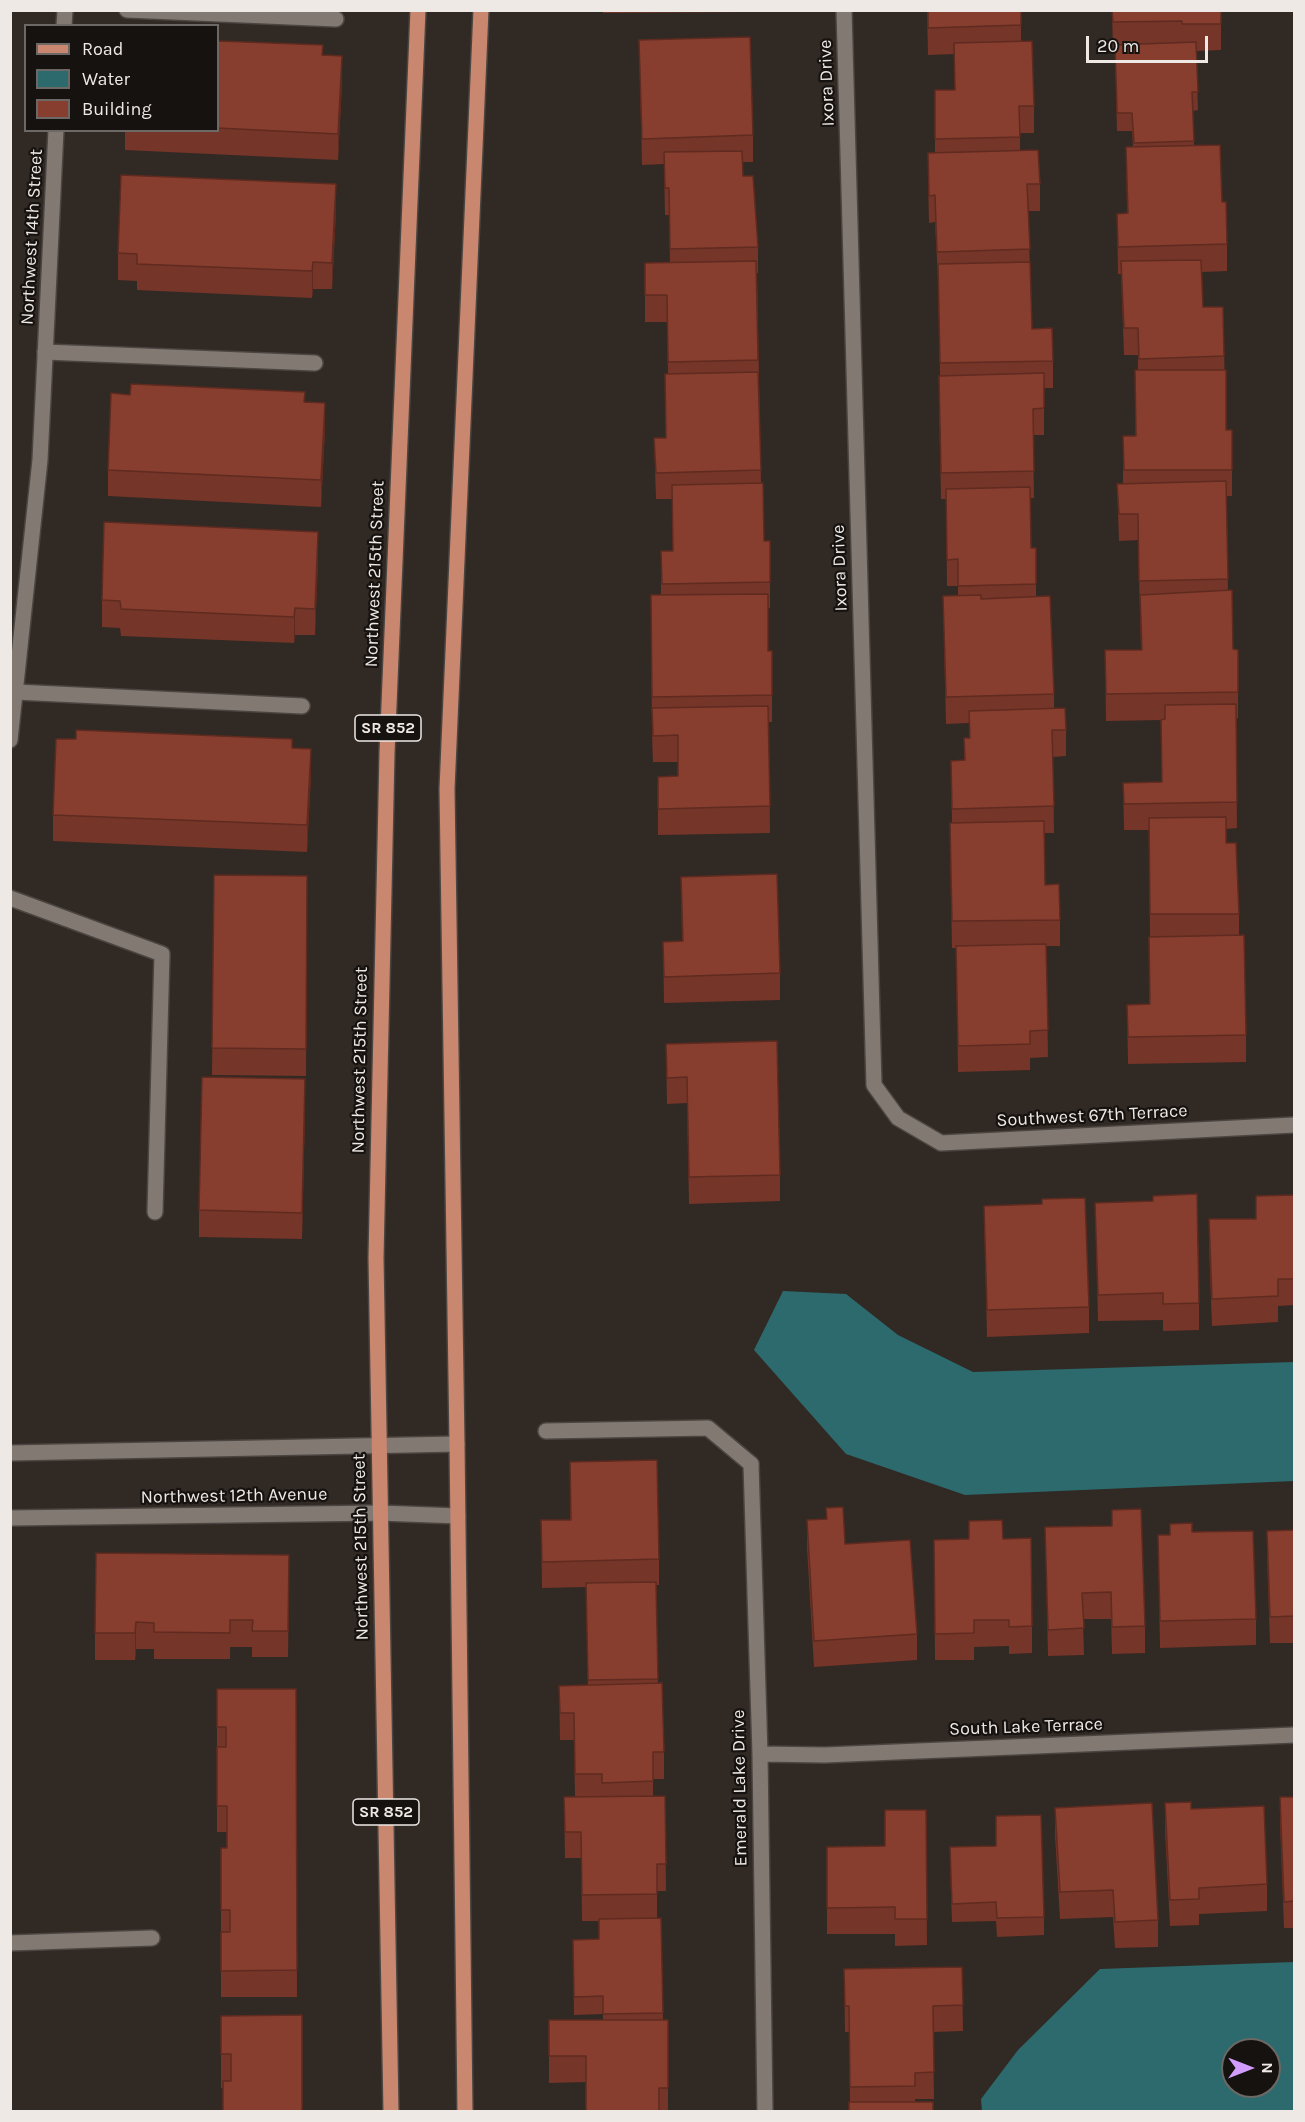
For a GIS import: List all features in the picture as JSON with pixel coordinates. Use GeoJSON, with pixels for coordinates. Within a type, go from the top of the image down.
{"type":"FeatureCollection","features":[{"type":"Feature","properties":{"kind":"main road","name":"Northwest 215th Street"},"geometry":{"type":"LineString","coordinates":[[391,2112],[375,1258],[387,753],[418,10]]}},
{"type":"Feature","properties":{"kind":"main road"},"geometry":{"type":"LineString","coordinates":[[465,2112],[447,789],[481,10]]}},
{"type":"Feature","properties":{"kind":"street"},"geometry":{"type":"LineString","coordinates":[[127,10],[336,19]]}},
{"type":"Feature","properties":{"kind":"street","name":"Ixora Drive"},"geometry":{"type":"LineString","coordinates":[[844,10],[874,1085],[898,1118]]}},
{"type":"Feature","properties":{"kind":"street","name":"Northwest 14th Street"},"geometry":{"type":"LineString","coordinates":[[10,740],[40,460],[56,132]]}},
{"type":"Feature","properties":{"kind":"street"},"geometry":{"type":"LineString","coordinates":[[45,352],[315,363]]}},
{"type":"Feature","properties":{"kind":"street"},"geometry":{"type":"LineString","coordinates":[[16,692],[302,706]]}},
{"type":"Feature","properties":{"kind":"street"},"geometry":{"type":"LineString","coordinates":[[10,898],[162,954],[155,1212]]}},
{"type":"Feature","properties":{"kind":"street","name":"Southwest 67th Terrace"},"geometry":{"type":"LineString","coordinates":[[898,1118],[941,1143],[1294,1125]]}},
{"type":"Feature","properties":{"kind":"street","name":"Emerald Lake Drive"},"geometry":{"type":"LineString","coordinates":[[546,1431],[708,1428],[751,1464],[760,1754],[765,2112]]}},
{"type":"Feature","properties":{"kind":"street"},"geometry":{"type":"LineString","coordinates":[[10,1452],[457,1444]]}},
{"type":"Feature","properties":{"kind":"street","name":"Northwest 12th Avenue"},"geometry":{"type":"LineString","coordinates":[[10,1518],[380,1513],[458,1515]]}},
{"type":"Feature","properties":{"kind":"street","name":"South Lake Terrace"},"geometry":{"type":"LineString","coordinates":[[760,1754],[825,1755],[1294,1735]]}},
{"type":"Feature","properties":{"kind":"street"},"geometry":{"type":"LineString","coordinates":[[10,1943],[152,1938]]}},
{"type":"Feature","properties":{"kind":"water"},"geometry":{"type":"Polygon","coordinates":[[[783,1291],[846,1294],[898,1335],[973,1372],[1294,1362],[1294,1481],[965,1495],[846,1454],[754,1350],[783,1291]]]}},
{"type":"Feature","properties":{"kind":"water"},"geometry":{"type":"Polygon","coordinates":[[[1294,1962],[1294,2111],[982,2111],[981,2099],[1018,2050],[1100,1969],[1294,1962]]]}},
{"type":"Feature","properties":{"kind":"building"},"geometry":{"type":"Polygon","coordinates":[[[928,10],[1021,10],[1021,25],[928,28],[928,10]]]}},
{"type":"Feature","properties":{"kind":"building"},"geometry":{"type":"Polygon","coordinates":[[[1112,10],[1221,10],[1221,24],[1182,24],[1182,21],[1113,22],[1112,10]]]}},
{"type":"Feature","properties":{"kind":"building"},"geometry":{"type":"Polygon","coordinates":[[[750,37],[753,135],[642,139],[639,40],[750,37]]]}},
{"type":"Feature","properties":{"kind":"building"},"geometry":{"type":"Polygon","coordinates":[[[219,41],[323,45],[322,55],[342,56],[338,134],[219,128],[219,41]]]}},
{"type":"Feature","properties":{"kind":"building"},"geometry":{"type":"Polygon","coordinates":[[[1032,41],[1034,106],[1019,106],[1020,137],[935,139],[935,90],[955,90],[954,43],[1032,41]]]}},
{"type":"Feature","properties":{"kind":"building"},"geometry":{"type":"Polygon","coordinates":[[[1196,42],[1198,92],[1192,92],[1194,141],[1134,143],[1132,113],[1117,113],[1115,45],[1196,42]]]}},
{"type":"Feature","properties":{"kind":"building"},"geometry":{"type":"Polygon","coordinates":[[[1220,145],[1222,202],[1226,202],[1227,244],[1118,247],[1117,214],[1128,213],[1126,147],[1220,145]]]}},
{"type":"Feature","properties":{"kind":"building"},"geometry":{"type":"Polygon","coordinates":[[[1038,150],[1040,184],[1027,184],[1030,249],[937,252],[935,195],[929,196],[928,153],[1038,150]]]}},
{"type":"Feature","properties":{"kind":"building"},"geometry":{"type":"Polygon","coordinates":[[[742,151],[743,176],[753,176],[758,247],[670,249],[669,188],[665,188],[664,152],[742,151]]]}},
{"type":"Feature","properties":{"kind":"building"},"geometry":{"type":"Polygon","coordinates":[[[121,175],[336,184],[332,263],[313,262],[312,271],[137,264],[137,254],[118,253],[121,175]]]}},
{"type":"Feature","properties":{"kind":"building"},"geometry":{"type":"Polygon","coordinates":[[[1201,260],[1203,307],[1223,307],[1224,356],[1139,359],[1138,328],[1124,328],[1121,261],[1201,260]]]}},
{"type":"Feature","properties":{"kind":"building"},"geometry":{"type":"Polygon","coordinates":[[[756,261],[758,360],[668,362],[667,295],[645,295],[645,263],[756,261]]]}},
{"type":"Feature","properties":{"kind":"building"},"geometry":{"type":"Polygon","coordinates":[[[1030,262],[1032,329],[1052,328],[1053,361],[940,363],[938,264],[1030,262]]]}},
{"type":"Feature","properties":{"kind":"building"},"geometry":{"type":"Polygon","coordinates":[[[1135,370],[1226,370],[1226,430],[1232,430],[1232,470],[1124,470],[1123,436],[1136,436],[1135,370]]]}},
{"type":"Feature","properties":{"kind":"building"},"geometry":{"type":"Polygon","coordinates":[[[758,372],[761,470],[656,473],[654,438],[666,438],[665,374],[758,372]]]}},
{"type":"Feature","properties":{"kind":"building"},"geometry":{"type":"Polygon","coordinates":[[[1044,373],[1044,408],[1033,409],[1034,471],[941,473],[939,376],[1044,373]]]}},
{"type":"Feature","properties":{"kind":"building"},"geometry":{"type":"Polygon","coordinates":[[[131,384],[305,392],[304,402],[325,403],[321,480],[108,470],[111,393],[130,395],[131,384]]]}},
{"type":"Feature","properties":{"kind":"building"},"geometry":{"type":"Polygon","coordinates":[[[1226,481],[1228,579],[1139,581],[1138,514],[1119,514],[1117,484],[1226,481]]]}},
{"type":"Feature","properties":{"kind":"building"},"geometry":{"type":"Polygon","coordinates":[[[763,483],[764,541],[770,541],[770,582],[662,584],[661,551],[673,551],[672,485],[763,483]]]}},
{"type":"Feature","properties":{"kind":"building"},"geometry":{"type":"Polygon","coordinates":[[[1030,487],[1031,548],[1036,548],[1036,584],[958,586],[958,559],[947,560],[946,489],[1030,487]]]}},
{"type":"Feature","properties":{"kind":"building"},"geometry":{"type":"Polygon","coordinates":[[[104,522],[318,532],[315,609],[295,608],[294,617],[121,609],[120,601],[102,600],[104,522]]]}},
{"type":"Feature","properties":{"kind":"building"},"geometry":{"type":"Polygon","coordinates":[[[1232,590],[1233,649],[1238,650],[1238,692],[1106,694],[1105,650],[1142,650],[1140,595],[1232,590]]]}},
{"type":"Feature","properties":{"kind":"building"},"geometry":{"type":"Polygon","coordinates":[[[768,594],[768,651],[772,651],[772,695],[652,697],[651,595],[768,594]]]}},
{"type":"Feature","properties":{"kind":"building"},"geometry":{"type":"Polygon","coordinates":[[[981,595],[981,599],[1050,596],[1054,694],[946,697],[943,596],[981,595]]]}},
{"type":"Feature","properties":{"kind":"building"},"geometry":{"type":"Polygon","coordinates":[[[1236,704],[1237,802],[1124,804],[1123,783],[1162,782],[1161,720],[1165,719],[1165,705],[1236,704]]]}},
{"type":"Feature","properties":{"kind":"building"},"geometry":{"type":"Polygon","coordinates":[[[768,706],[770,806],[658,809],[658,777],[678,776],[678,735],[653,736],[652,708],[768,706]]]}},
{"type":"Feature","properties":{"kind":"building"},"geometry":{"type":"Polygon","coordinates":[[[1065,708],[1066,730],[1052,730],[1054,806],[952,809],[951,761],[965,760],[964,738],[970,738],[969,711],[1065,708]]]}},
{"type":"Feature","properties":{"kind":"building"},"geometry":{"type":"Polygon","coordinates":[[[76,730],[292,739],[292,748],[311,749],[307,825],[53,815],[56,739],[76,739],[76,730]]]}},
{"type":"Feature","properties":{"kind":"building"},"geometry":{"type":"Polygon","coordinates":[[[1226,817],[1226,843],[1236,843],[1239,914],[1150,914],[1149,818],[1226,817]]]}},
{"type":"Feature","properties":{"kind":"building"},"geometry":{"type":"Polygon","coordinates":[[[1044,821],[1045,885],[1059,884],[1060,920],[952,921],[950,823],[1044,821]]]}},
{"type":"Feature","properties":{"kind":"building"},"geometry":{"type":"Polygon","coordinates":[[[777,874],[780,973],[664,977],[663,942],[683,941],[681,877],[777,874]]]}},
{"type":"Feature","properties":{"kind":"building"},"geometry":{"type":"Polygon","coordinates":[[[214,875],[307,876],[306,1049],[212,1048],[214,875]]]}},
{"type":"Feature","properties":{"kind":"building"},"geometry":{"type":"Polygon","coordinates":[[[1244,935],[1246,1035],[1128,1037],[1127,1005],[1150,1004],[1149,937],[1244,935]]]}},
{"type":"Feature","properties":{"kind":"building"},"geometry":{"type":"Polygon","coordinates":[[[1046,944],[1048,1030],[1030,1031],[1030,1044],[958,1046],[956,946],[1046,944]]]}},
{"type":"Feature","properties":{"kind":"building"},"geometry":{"type":"Polygon","coordinates":[[[777,1041],[780,1175],[689,1177],[687,1077],[667,1078],[666,1044],[777,1041]]]}},
{"type":"Feature","properties":{"kind":"building"},"geometry":{"type":"Polygon","coordinates":[[[202,1077],[305,1079],[302,1213],[199,1210],[202,1077]]]}},
{"type":"Feature","properties":{"kind":"building"},"geometry":{"type":"Polygon","coordinates":[[[1197,1194],[1199,1303],[1163,1304],[1163,1293],[1098,1295],[1095,1203],[1153,1201],[1153,1196],[1197,1194]]]}},
{"type":"Feature","properties":{"kind":"building"},"geometry":{"type":"Polygon","coordinates":[[[1294,1195],[1294,1279],[1278,1279],[1278,1296],[1212,1299],[1209,1219],[1256,1219],[1256,1196],[1294,1195]]]}},
{"type":"Feature","properties":{"kind":"building"},"geometry":{"type":"Polygon","coordinates":[[[1085,1198],[1089,1307],[987,1310],[984,1206],[1042,1204],[1042,1199],[1085,1198]]]}},
{"type":"Feature","properties":{"kind":"building"},"geometry":{"type":"Polygon","coordinates":[[[657,1460],[659,1559],[542,1562],[541,1520],[571,1520],[570,1462],[657,1460]]]}},
{"type":"Feature","properties":{"kind":"building"},"geometry":{"type":"Polygon","coordinates":[[[843,1507],[845,1544],[910,1540],[917,1634],[814,1641],[807,1520],[827,1519],[826,1508],[843,1507]]]}},
{"type":"Feature","properties":{"kind":"building"},"geometry":{"type":"Polygon","coordinates":[[[1141,1509],[1145,1626],[1112,1627],[1111,1592],[1082,1593],[1084,1628],[1048,1630],[1045,1527],[1112,1526],[1112,1510],[1141,1509]]]}},
{"type":"Feature","properties":{"kind":"building"},"geometry":{"type":"Polygon","coordinates":[[[1002,1520],[1003,1539],[1031,1538],[1032,1626],[1009,1627],[1009,1620],[974,1620],[974,1633],[935,1634],[934,1540],[969,1539],[969,1521],[1002,1520]]]}},
{"type":"Feature","properties":{"kind":"building"},"geometry":{"type":"Polygon","coordinates":[[[1192,1523],[1192,1532],[1253,1531],[1256,1619],[1160,1621],[1158,1535],[1170,1535],[1170,1524],[1192,1523]]]}},
{"type":"Feature","properties":{"kind":"building"},"geometry":{"type":"Polygon","coordinates":[[[1294,1530],[1294,1616],[1270,1617],[1267,1531],[1294,1530]]]}},
{"type":"Feature","properties":{"kind":"building"},"geometry":{"type":"Polygon","coordinates":[[[96,1553],[289,1555],[288,1631],[252,1631],[253,1620],[230,1620],[230,1633],[154,1632],[154,1623],[136,1622],[135,1633],[95,1633],[96,1553]]]}},
{"type":"Feature","properties":{"kind":"building"},"geometry":{"type":"Polygon","coordinates":[[[656,1582],[658,1679],[588,1680],[586,1583],[656,1582]]]}},
{"type":"Feature","properties":{"kind":"building"},"geometry":{"type":"Polygon","coordinates":[[[662,1683],[664,1752],[653,1752],[653,1781],[602,1783],[602,1774],[575,1774],[574,1713],[560,1713],[559,1686],[662,1683]]]}},
{"type":"Feature","properties":{"kind":"building"},"geometry":{"type":"Polygon","coordinates":[[[217,1689],[296,1689],[297,1970],[221,1971],[221,1932],[230,1932],[230,1910],[221,1910],[221,1848],[227,1848],[227,1806],[217,1806],[217,1747],[226,1747],[226,1727],[217,1727],[217,1689]]]}},
{"type":"Feature","properties":{"kind":"building"},"geometry":{"type":"Polygon","coordinates":[[[665,1796],[666,1864],[657,1864],[657,1894],[582,1895],[581,1832],[565,1832],[564,1797],[665,1796]]]}},
{"type":"Feature","properties":{"kind":"building"},"geometry":{"type":"Polygon","coordinates":[[[1280,1797],[1294,1797],[1294,1901],[1284,1902],[1280,1797]]]}},
{"type":"Feature","properties":{"kind":"building"},"geometry":{"type":"Polygon","coordinates":[[[1191,1802],[1191,1809],[1264,1806],[1267,1884],[1199,1888],[1199,1899],[1170,1900],[1165,1803],[1191,1802]]]}},
{"type":"Feature","properties":{"kind":"building"},"geometry":{"type":"Polygon","coordinates":[[[1152,1803],[1158,1920],[1115,1922],[1113,1890],[1060,1892],[1055,1808],[1152,1803]]]}},
{"type":"Feature","properties":{"kind":"building"},"geometry":{"type":"Polygon","coordinates":[[[885,1810],[926,1810],[927,1919],[895,1919],[895,1907],[827,1908],[827,1847],[885,1846],[885,1810]]]}},
{"type":"Feature","properties":{"kind":"building"},"geometry":{"type":"Polygon","coordinates":[[[1041,1815],[1044,1917],[997,1918],[996,1902],[952,1904],[950,1847],[996,1846],[996,1816],[1041,1815]]]}},
{"type":"Feature","properties":{"kind":"building"},"geometry":{"type":"Polygon","coordinates":[[[661,1918],[663,2013],[603,2014],[603,1996],[574,1997],[573,1940],[599,1939],[599,1919],[661,1918]]]}},
{"type":"Feature","properties":{"kind":"building"},"geometry":{"type":"Polygon","coordinates":[[[962,1967],[963,2005],[933,2006],[934,2072],[915,2073],[915,2086],[850,2087],[849,2006],[845,2006],[844,1969],[962,1967]]]}},
{"type":"Feature","properties":{"kind":"building"},"geometry":{"type":"Polygon","coordinates":[[[302,2015],[302,2112],[223,2112],[223,2081],[231,2081],[231,2054],[221,2054],[221,2016],[302,2015]]]}},
{"type":"Feature","properties":{"kind":"building"},"geometry":{"type":"Polygon","coordinates":[[[549,2020],[668,2020],[668,2088],[659,2088],[659,2112],[586,2112],[586,2056],[549,2056],[549,2020]]]}},
{"type":"Feature","properties":{"kind":"building"},"geometry":{"type":"Polygon","coordinates":[[[849,2102],[933,2102],[933,2112],[849,2112],[849,2102]]]}}]}
